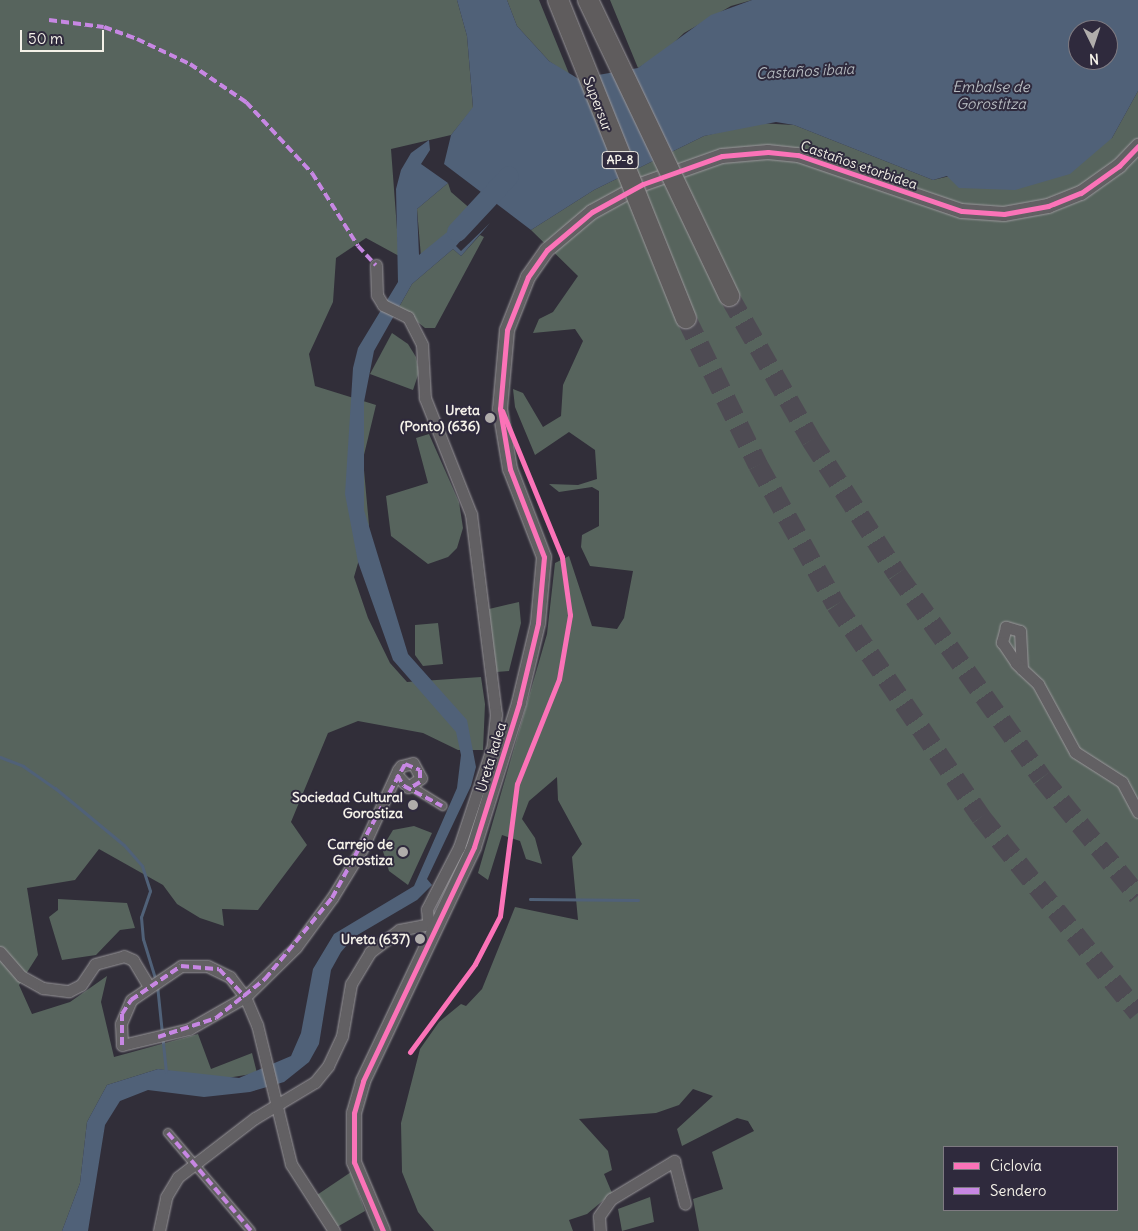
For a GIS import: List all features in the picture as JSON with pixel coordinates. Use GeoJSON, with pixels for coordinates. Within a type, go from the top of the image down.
{"type":"FeatureCollection","features":[{"type":"Feature","properties":{"kind":"highway","name":"Supersur"},"geometry":{"type":"LineString","coordinates":[[558,0],[686,318]]}},
{"type":"Feature","properties":{"kind":"highway","name":"AP-8"},"geometry":{"type":"LineString","coordinates":[[588,0],[729,296]]}},
{"type":"Feature","properties":{"kind":"street","name":"Castaños etorbidea"},"geometry":{"type":"LineString","coordinates":[[547,250],[617,197],[700,161],[730,155],[798,155],[962,211],[1004,214],[1048,206],[1081,193],[1119,166],[1138,146]]}},
{"type":"Feature","properties":{"kind":"street","name":"Ureta kalea"},"geometry":{"type":"LineString","coordinates":[[383,1231],[354,1162],[352,1138],[359,1096],[432,922],[474,848],[520,703],[538,624],[544,557],[510,469],[500,409],[506,330],[520,292],[547,250]]}},
{"type":"Feature","properties":{"kind":"street","name":"Ureta kalea"},"geometry":{"type":"LineString","coordinates":[[376,265],[375,286],[382,305],[408,318],[422,346],[425,398],[471,514],[496,714],[493,745],[459,847],[427,909],[432,922]]}},
{"type":"Feature","properties":{"kind":"street"},"geometry":{"type":"LineString","coordinates":[[1022,669],[1038,684],[1075,752],[1122,782],[1138,812]]}},
{"type":"Feature","properties":{"kind":"street"},"geometry":{"type":"LineString","coordinates":[[334,1231],[291,1164],[260,1036],[245,997],[219,969],[195,964],[181,966],[148,984],[122,1014],[122,1045],[171,1034],[216,1018],[245,997],[296,947],[362,848],[397,774],[405,764],[418,766],[421,778],[412,787]]}},
{"type":"Feature","properties":{"kind":"street"},"geometry":{"type":"LineString","coordinates":[[397,774],[400,784],[412,787],[442,806]]}},
{"type":"Feature","properties":{"kind":"street"},"geometry":{"type":"LineString","coordinates":[[159,1231],[166,1197],[194,1162],[314,1082],[328,1066],[342,1036],[351,984],[370,952],[399,930],[432,922]]}},
{"type":"Feature","properties":{"kind":"street"},"geometry":{"type":"LineString","coordinates":[[0,952],[21,976],[43,988],[69,991],[81,985],[95,964],[124,956],[134,960],[148,984]]}},
{"type":"Feature","properties":{"kind":"street"},"geometry":{"type":"LineString","coordinates":[[168,1133],[251,1231]]}},
{"type":"Feature","properties":{"kind":"street"},"geometry":{"type":"LineString","coordinates":[[600,1231],[599,1216],[611,1199],[674,1162],[685,1204]]}},
{"type":"Feature","properties":{"kind":"shaded area"},"geometry":{"type":"Polygon","coordinates":[[[0,0],[457,0],[467,36],[473,108],[451,135],[391,149],[399,256],[366,238],[336,258],[333,302],[309,354],[315,386],[376,405],[363,459],[369,525],[354,577],[368,618],[390,663],[407,682],[481,677],[485,704],[483,750],[458,750],[423,733],[358,721],[328,733],[291,822],[307,845],[258,910],[222,909],[224,926],[200,918],[177,904],[163,885],[99,849],[75,880],[27,888],[38,955],[19,985],[32,1014],[70,1002],[107,976],[101,1002],[114,1057],[198,1034],[211,1069],[252,1053],[257,1073],[221,1079],[158,1069],[107,1085],[87,1122],[80,1183],[62,1231],[0,1231],[0,0]]]}},
{"type":"Feature","properties":{"kind":"shaded area"},"geometry":{"type":"Polygon","coordinates":[[[507,0],[539,0],[570,76],[549,61],[517,26],[507,0]]]}},
{"type":"Feature","properties":{"kind":"shaded area"},"geometry":{"type":"Polygon","coordinates":[[[610,0],[752,0],[731,6],[684,33],[663,53],[638,68],[610,0]]]}},
{"type":"Feature","properties":{"kind":"shaded area"},"geometry":{"type":"Polygon","coordinates":[[[1138,91],[1138,1231],[699,1231],[693,1199],[723,1189],[712,1152],[754,1131],[748,1121],[737,1118],[682,1146],[677,1129],[713,1096],[693,1089],[679,1105],[656,1113],[579,1119],[608,1151],[612,1170],[604,1174],[612,1193],[587,1214],[569,1220],[573,1231],[434,1231],[418,1212],[402,1172],[401,1123],[420,1049],[439,1022],[461,1004],[466,1006],[482,989],[515,907],[578,920],[572,857],[582,844],[558,800],[557,777],[529,801],[522,819],[535,838],[542,864],[526,859],[520,841],[502,835],[488,880],[478,873],[547,634],[555,563],[569,556],[592,626],[617,629],[624,618],[633,571],[590,566],[581,547],[582,535],[599,526],[599,491],[592,487],[559,492],[549,484],[578,485],[597,479],[595,450],[569,432],[535,455],[515,407],[513,389],[523,393],[543,427],[561,416],[563,385],[583,341],[575,329],[533,333],[539,319],[553,312],[578,276],[531,230],[594,190],[704,136],[757,123],[794,125],[933,180],[1112,138],[1138,91]]]}},
{"type":"Feature","properties":{"kind":"shaded area"},"geometry":{"type":"Polygon","coordinates":[[[448,183],[451,192],[473,211],[421,257],[417,209],[448,183]]]}},
{"type":"Feature","properties":{"kind":"shaded area"},"geometry":{"type":"Polygon","coordinates":[[[480,235],[484,237],[435,328],[425,328],[399,307],[412,284],[453,249],[461,256],[480,235]]]}},
{"type":"Feature","properties":{"kind":"shaded area"},"geometry":{"type":"Polygon","coordinates":[[[392,333],[408,344],[416,357],[419,372],[413,390],[370,374],[392,333]]]}},
{"type":"Feature","properties":{"kind":"shaded area"},"geometry":{"type":"Polygon","coordinates":[[[429,434],[459,502],[463,528],[457,548],[448,557],[428,564],[391,536],[386,496],[428,483],[416,438],[429,434]]]}},
{"type":"Feature","properties":{"kind":"shaded area"},"geometry":{"type":"Polygon","coordinates":[[[519,602],[521,623],[509,671],[496,672],[489,609],[519,602]]]}},
{"type":"Feature","properties":{"kind":"shaded area"},"geometry":{"type":"Polygon","coordinates":[[[438,623],[443,664],[423,666],[415,655],[415,625],[438,623]]]}},
{"type":"Feature","properties":{"kind":"shaded area","name":"Carrejo de Gorostiza"},"geometry":{"type":"Polygon","coordinates":[[[414,826],[432,833],[408,885],[389,871],[382,848],[393,830],[414,826]]]}},
{"type":"Feature","properties":{"kind":"shaded area"},"geometry":{"type":"Polygon","coordinates":[[[58,899],[127,903],[135,928],[120,930],[96,955],[62,960],[49,917],[58,910],[58,899]]]}},
{"type":"Feature","properties":{"kind":"shaded area"},"geometry":{"type":"Polygon","coordinates":[[[351,1172],[365,1211],[337,1227],[314,1197],[351,1172]]]}},
{"type":"Feature","properties":{"kind":"shaded area"},"geometry":{"type":"Polygon","coordinates":[[[650,1197],[654,1222],[622,1231],[618,1209],[650,1197]]]}},
{"type":"Feature","properties":{"kind":"water","name":"Embalse de Gorostitza"},"geometry":{"type":"Polygon","coordinates":[[[457,0],[507,0],[517,26],[549,61],[587,84],[598,75],[638,68],[711,15],[752,0],[1138,0],[1138,91],[1112,138],[1070,174],[1015,190],[959,188],[947,176],[933,180],[794,125],[776,122],[704,136],[594,190],[531,230],[444,164],[451,135],[473,107],[467,36],[457,0]]]}},
{"type":"Feature","properties":{"kind":"water"},"geometry":{"type":"Polygon","coordinates":[[[429,140],[430,150],[421,164],[448,183],[417,209],[419,255],[473,211],[481,217],[456,246],[461,251],[490,223],[461,256],[453,249],[412,284],[374,351],[364,402],[364,510],[408,654],[467,720],[476,767],[471,786],[427,879],[432,885],[417,900],[354,937],[341,952],[331,970],[319,1044],[309,1062],[284,1082],[250,1092],[204,1097],[148,1090],[120,1101],[105,1125],[88,1231],[62,1231],[80,1183],[87,1122],[107,1085],[158,1069],[239,1078],[291,1056],[301,1033],[313,969],[334,934],[414,886],[457,788],[461,755],[456,732],[393,660],[358,562],[345,494],[353,368],[358,348],[398,282],[396,189],[401,170],[411,153],[429,140]]]}},
{"type":"Feature","properties":{"kind":"waterway"},"geometry":{"type":"LineString","coordinates":[[457,232],[509,176]]}},
{"type":"Feature","properties":{"kind":"waterway"},"geometry":{"type":"LineString","coordinates":[[0,757],[23,766],[55,788],[124,845],[142,866],[150,891],[141,917],[143,939],[155,978]]}},
{"type":"Feature","properties":{"kind":"waterway"},"geometry":{"type":"LineString","coordinates":[[530,899],[638,900]]}},
{"type":"Feature","properties":{"kind":"waterway"},"geometry":{"type":"LineString","coordinates":[[157,985],[166,1072]]}},
{"type":"Feature","properties":{"kind":"tunnel"},"geometry":{"type":"LineString","coordinates":[[729,296],[811,440],[897,574],[1042,778],[1138,896]]}},
{"type":"Feature","properties":{"kind":"tunnel"},"geometry":{"type":"LineString","coordinates":[[686,318],[758,465],[836,605],[981,817],[1138,1013]]}},
{"type":"Feature","properties":{"kind":"marked path"},"geometry":{"type":"LineString","coordinates":[[49,20],[104,27],[137,39],[190,64],[246,102],[312,173],[358,246],[376,265]]}},
{"type":"Feature","properties":{"kind":"marked path"},"geometry":{"type":"LineString","coordinates":[[158,1037],[216,1018],[265,979],[332,898],[405,764],[420,770],[420,782],[412,787]]}},
{"type":"Feature","properties":{"kind":"marked path"},"geometry":{"type":"LineString","coordinates":[[397,775],[404,786],[442,806]]}},
{"type":"Feature","properties":{"kind":"marked path"},"geometry":{"type":"LineString","coordinates":[[122,1045],[122,1014],[131,1000],[181,966],[219,969],[245,997]]}},
{"type":"Feature","properties":{"kind":"marked path"},"geometry":{"type":"LineString","coordinates":[[168,1133],[251,1231]]}},
{"type":"Feature","properties":{"kind":"cycle path"},"geometry":{"type":"LineString","coordinates":[[383,1231],[354,1162],[354,1113],[363,1081],[474,847],[519,703],[538,623],[544,557],[510,469],[500,409],[507,330],[528,277],[547,250],[592,212],[643,184],[722,156],[768,152],[798,155],[962,211],[1004,214],[1048,206],[1081,193],[1119,166],[1138,146]]}},
{"type":"Feature","properties":{"kind":"cycle path"},"geometry":{"type":"LineString","coordinates":[[410,1052],[475,964],[500,916],[517,784],[559,679],[570,615],[562,557],[502,411]]}},
{"type":"Feature","properties":{"kind":"place","name":"Ureta (Ponto) (636)"},"geometry":{"type":"Point","coordinates":[490,418]}},
{"type":"Feature","properties":{"kind":"place","name":"Sociedad Cultural Gorostiza"},"geometry":{"type":"Point","coordinates":[413,805]}},
{"type":"Feature","properties":{"kind":"place","name":"Carrejo de Gorostiza"},"geometry":{"type":"Point","coordinates":[403,852]}},
{"type":"Feature","properties":{"kind":"place","name":"Ureta (637)"},"geometry":{"type":"Point","coordinates":[420,939]}},
{"type":"Feature","properties":{"kind":"water label","name":"Castaños ibaia"},"geometry":{"type":"Point","coordinates":[805,71]}}]}
